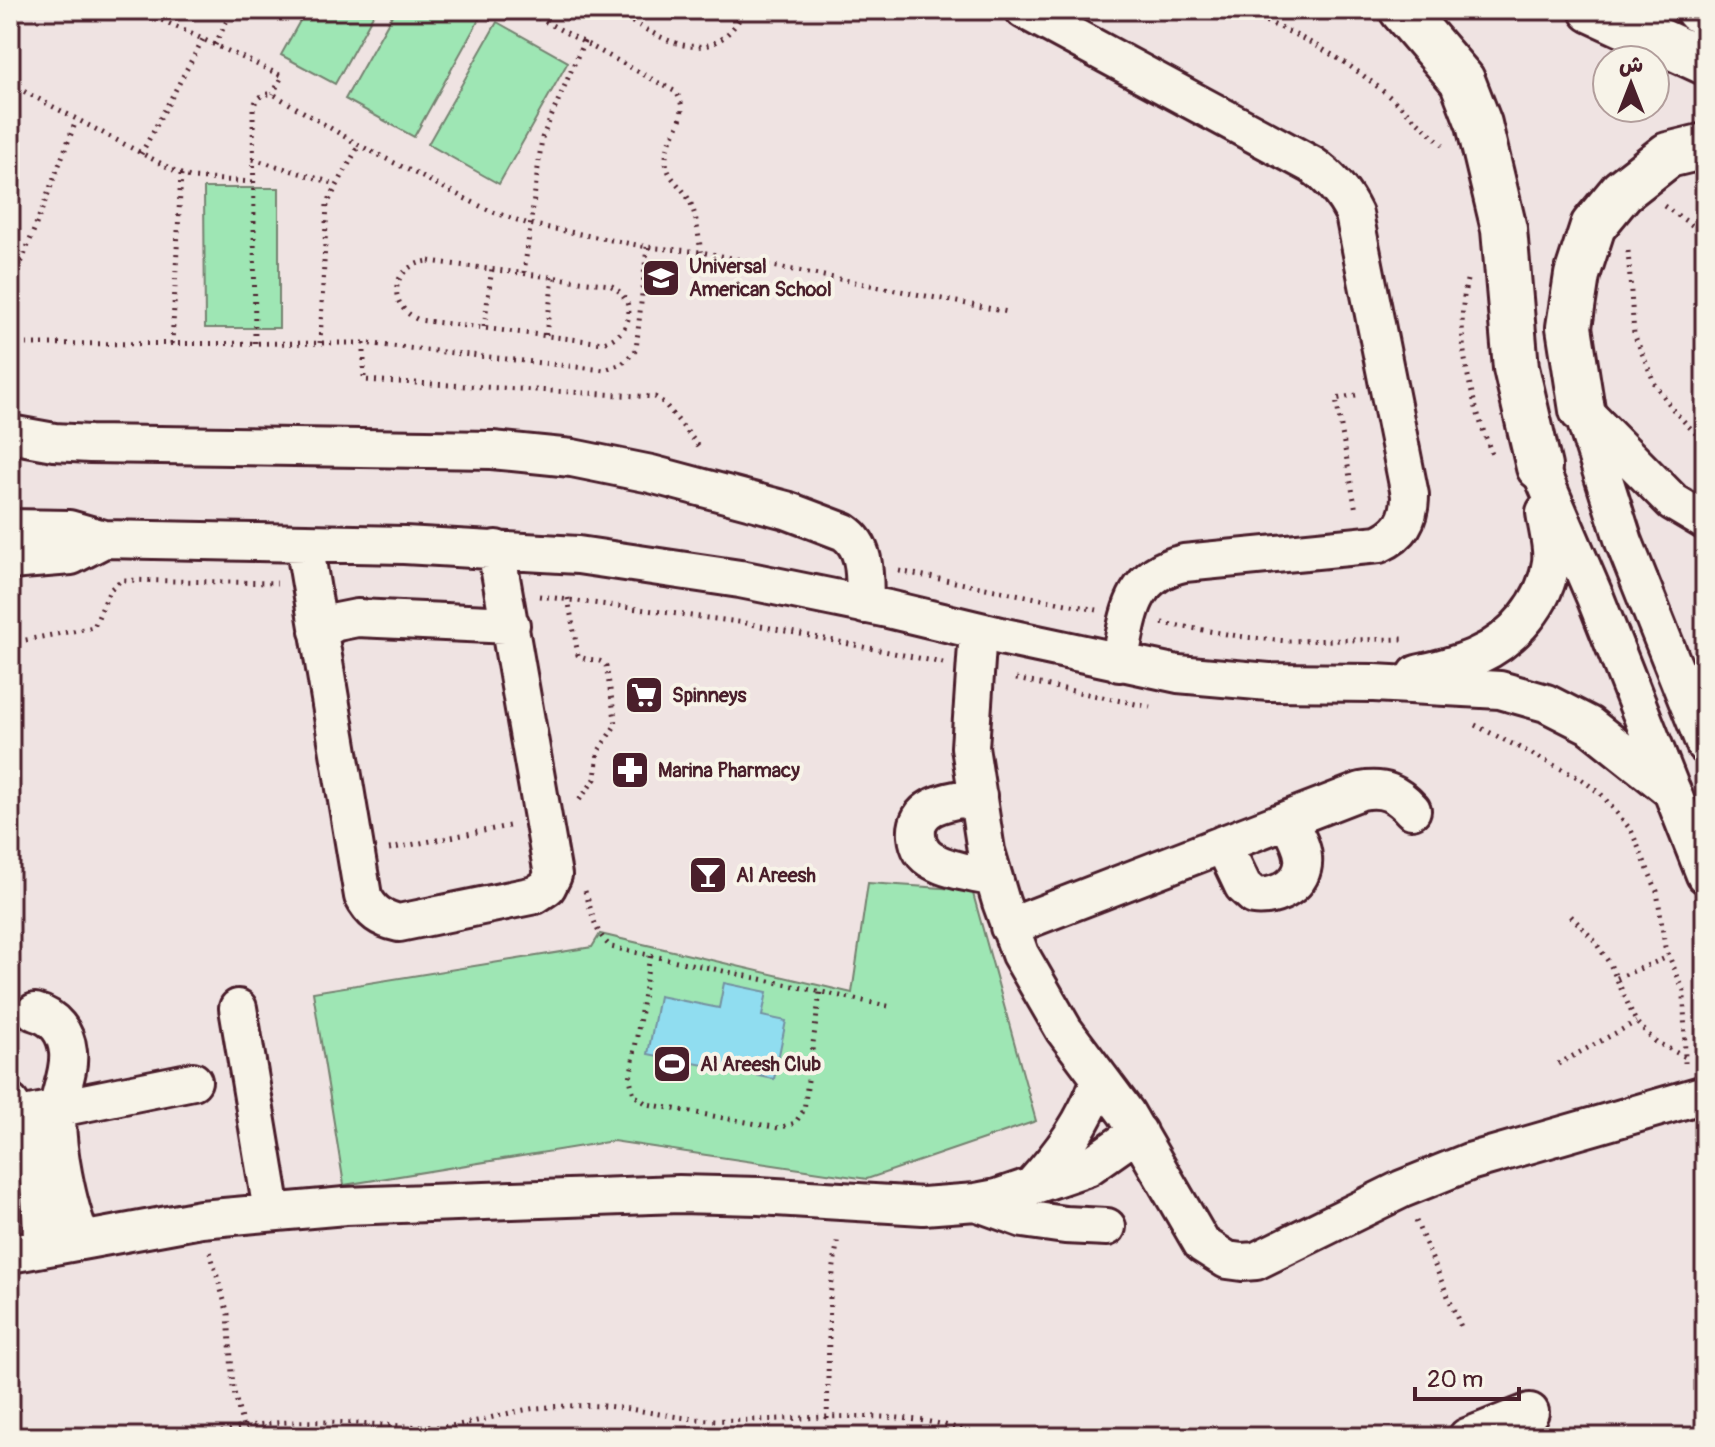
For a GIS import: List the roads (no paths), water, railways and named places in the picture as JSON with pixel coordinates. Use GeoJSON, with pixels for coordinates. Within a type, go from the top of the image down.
{"type":"FeatureCollection","features":[{"type":"Feature","properties":{"kind":"highway"},"geometry":{"type":"LineString","coordinates":[[1402,10],[1462,80],[1479,124],[1504,229],[1516,368],[1518,467]]}},
{"type":"Feature","properties":{"kind":"highway"},"geometry":{"type":"LineString","coordinates":[[1592,10],[1705,62]]}},
{"type":"Feature","properties":{"kind":"highway"},"geometry":{"type":"LineString","coordinates":[[1698,10],[1705,14]]}},
{"type":"Feature","properties":{"kind":"highway"},"geometry":{"type":"LineString","coordinates":[[1582,410],[1569,327],[1577,275],[1593,226],[1622,191],[1668,155],[1705,146]]}},
{"type":"Feature","properties":{"kind":"street"},"geometry":{"type":"LineString","coordinates":[[1024,10],[1312,165],[1333,182],[1354,214],[1410,495],[1410,508],[1400,531],[1379,544],[1170,566],[1158,572],[1138,591],[1119,663]]}},
{"type":"Feature","properties":{"kind":"street"},"geometry":{"type":"LineString","coordinates":[[1582,410],[1673,502],[1705,521]]}},
{"type":"Feature","properties":{"kind":"street"},"geometry":{"type":"LineString","coordinates":[[1582,410],[1624,542],[1705,745]]}},
{"type":"Feature","properties":{"kind":"street"},"geometry":{"type":"LineString","coordinates":[[10,434],[54,442],[90,444],[492,450],[572,458],[651,474],[806,517],[851,537],[860,551],[863,564],[865,605]]}},
{"type":"Feature","properties":{"kind":"street"},"geometry":{"type":"LineString","coordinates":[[1374,683],[1457,664],[1480,655],[1501,642],[1534,606],[1552,560],[1518,467]]}},
{"type":"Feature","properties":{"kind":"street"},"geometry":{"type":"LineString","coordinates":[[1518,467],[1595,597],[1705,875]]}},
{"type":"Feature","properties":{"kind":"street"},"geometry":{"type":"LineString","coordinates":[[10,528],[69,529],[104,539],[496,549],[578,555],[740,579],[1119,663],[1239,681],[1475,687],[1546,703],[1589,725],[1672,791]]}},
{"type":"Feature","properties":{"kind":"street"},"geometry":{"type":"LineString","coordinates":[[10,561],[71,556],[104,539]]}},
{"type":"Feature","properties":{"kind":"street"},"geometry":{"type":"LineString","coordinates":[[304,543],[363,896],[373,912],[399,923],[535,895],[551,882],[553,867],[496,549]]}},
{"type":"Feature","properties":{"kind":"street"},"geometry":{"type":"LineString","coordinates":[[318,631],[337,622],[357,618],[508,609]]}},
{"type":"Feature","properties":{"kind":"street"},"geometry":{"type":"LineString","coordinates":[[992,634],[986,672],[984,748],[976,780],[993,878],[1009,927],[1048,1005],[1138,1132],[1194,1232],[1213,1254],[1242,1262],[1270,1255],[1446,1170],[1699,1096]]}},
{"type":"Feature","properties":{"kind":"street"},"geometry":{"type":"LineString","coordinates":[[976,780],[933,806],[919,821],[917,841],[928,859],[937,864],[993,878]]}},
{"type":"Feature","properties":{"kind":"street"},"geometry":{"type":"LineString","coordinates":[[1009,927],[1372,789],[1393,793],[1412,810]]}},
{"type":"Feature","properties":{"kind":"street"},"geometry":{"type":"LineString","coordinates":[[1223,844],[1243,886],[1254,896],[1274,896],[1297,880],[1304,859],[1288,820]]}},
{"type":"Feature","properties":{"kind":"street"},"geometry":{"type":"LineString","coordinates":[[238,1008],[272,1211]]}},
{"type":"Feature","properties":{"kind":"street"},"geometry":{"type":"LineString","coordinates":[[35,1012],[57,1023],[65,1038],[68,1053],[58,1108],[60,1140],[70,1207],[82,1240]]}},
{"type":"Feature","properties":{"kind":"street"},"geometry":{"type":"LineString","coordinates":[[1031,1187],[1071,1140],[1100,1079]]}},
{"type":"Feature","properties":{"kind":"street"},"geometry":{"type":"LineString","coordinates":[[26,1251],[41,1213],[32,1146],[13,1112],[58,1108],[193,1081]]}},
{"type":"Feature","properties":{"kind":"street"},"geometry":{"type":"LineString","coordinates":[[26,1251],[201,1219],[272,1211],[679,1194],[923,1206],[976,1202],[1088,1167],[1138,1132]]}},
{"type":"Feature","properties":{"kind":"street"},"geometry":{"type":"LineString","coordinates":[[976,1202],[1023,1219],[1107,1227]]}},
{"type":"Feature","properties":{"kind":"street"},"geometry":{"type":"LineString","coordinates":[[1467,1437],[1530,1412]]}},
{"type":"Feature","properties":{"kind":"water"},"geometry":{"type":"Polygon","coordinates":[[[724,983],[767,992],[762,1016],[786,1021],[774,1079],[648,1054],[659,996],[719,1008],[724,983]]]}},
{"type":"Feature","properties":{"kind":"tunnel"},"geometry":{"type":"LineString","coordinates":[[10,1014],[35,1012]]}},
{"type":"Feature","properties":{"kind":"place","name":"Universal American School"},"geometry":{"type":"Point","coordinates":[661,278]}},
{"type":"Feature","properties":{"kind":"place","name":"Spinneys"},"geometry":{"type":"Point","coordinates":[644,695]}},
{"type":"Feature","properties":{"kind":"place","name":"Marina Pharmacy"},"geometry":{"type":"Point","coordinates":[630,770]}},
{"type":"Feature","properties":{"kind":"place","name":"Al Areesh"},"geometry":{"type":"Point","coordinates":[708,875]}},
{"type":"Feature","properties":{"kind":"place","name":"Al Areesh Club"},"geometry":{"type":"Point","coordinates":[672,1064]}}]}
